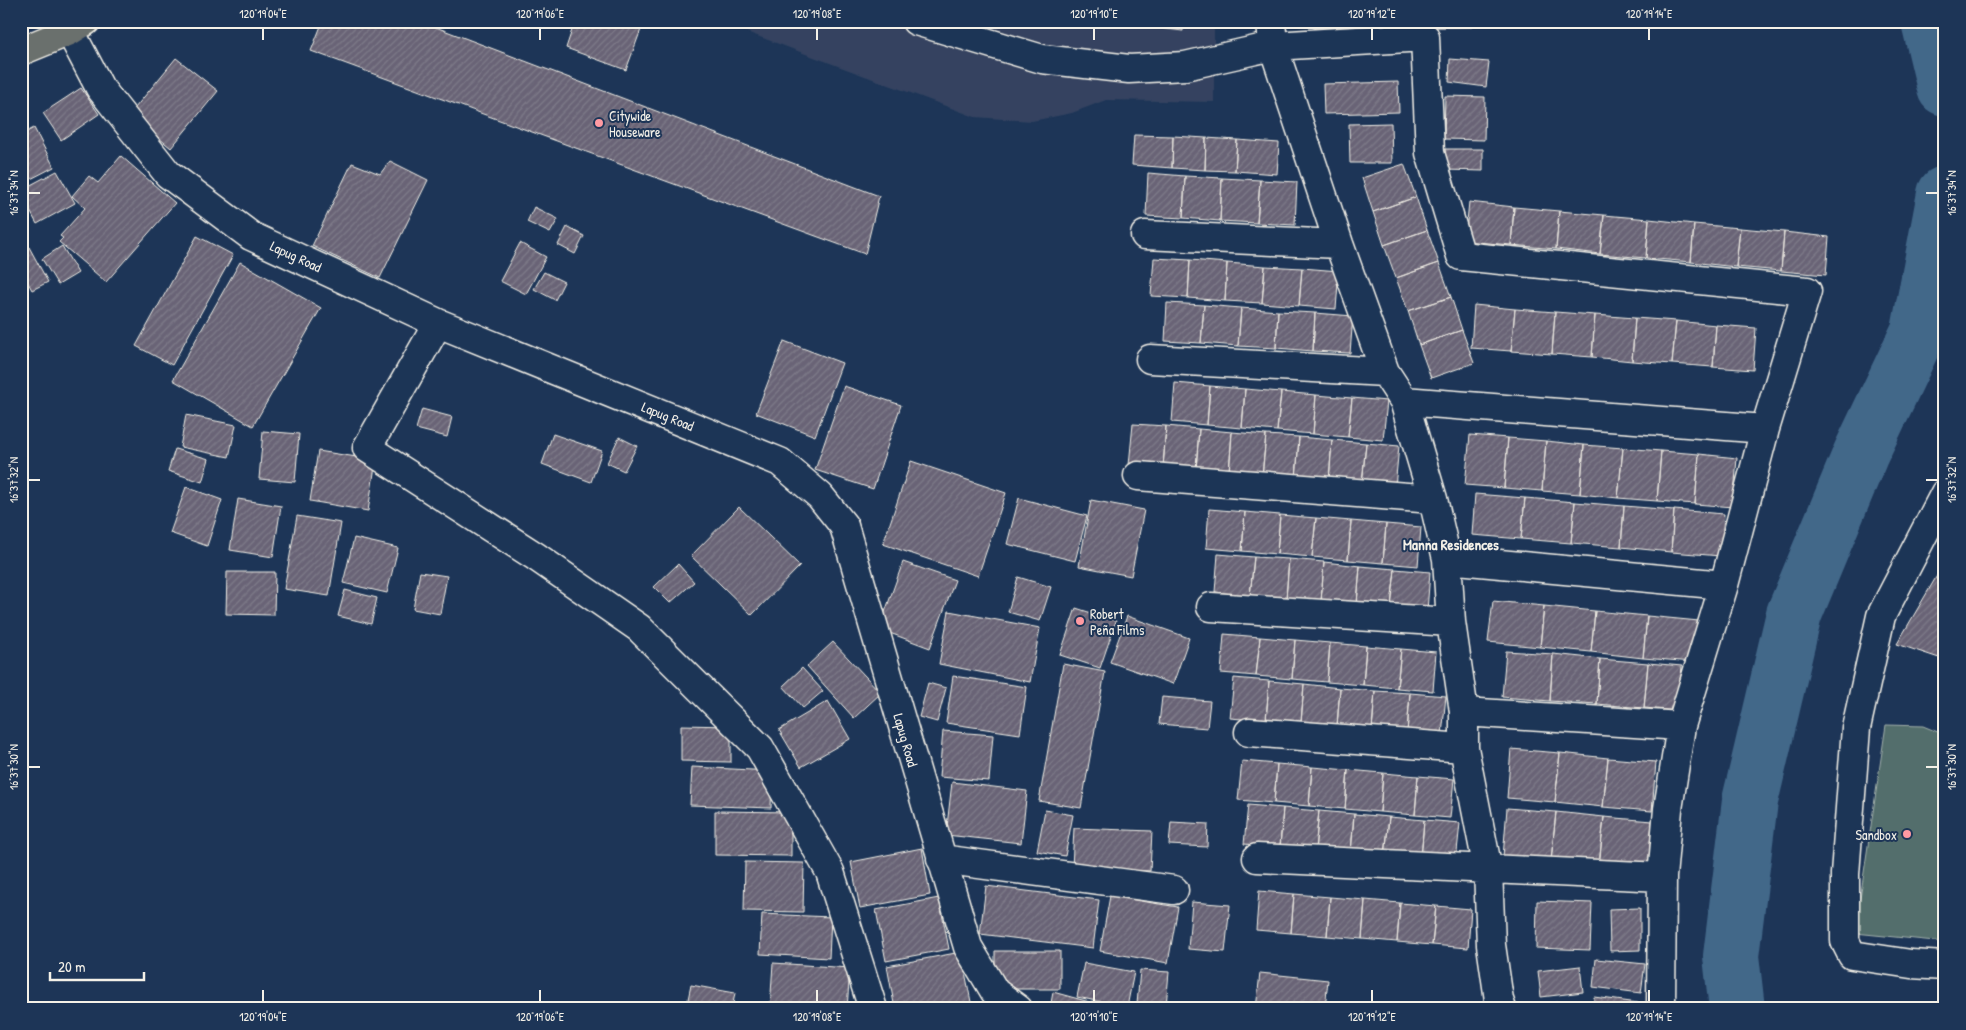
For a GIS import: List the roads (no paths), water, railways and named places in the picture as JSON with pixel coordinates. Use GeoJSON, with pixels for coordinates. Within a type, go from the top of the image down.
{"type":"FeatureCollection","features":[{"type":"Feature","properties":{"kind":"main road"},"geometry":{"type":"LineString","coordinates":[[21,51],[78,26]]}},
{"type":"Feature","properties":{"kind":"street"},"geometry":{"type":"LineString","coordinates":[[916,21],[1042,59],[1129,70],[1185,66],[1272,33],[1425,37],[1430,153],[1461,256],[1807,291],[1765,429],[1724,585],[1681,726],[1668,809],[1662,877],[1661,1009]]}},
{"type":"Feature","properties":{"kind":"street","name":"Lapug Road"},"geometry":{"type":"LineString","coordinates":[[78,26],[100,88],[168,174],[251,236],[438,324],[780,462],[820,496],[844,526],[968,947],[995,992],[1018,1009]]}},
{"type":"Feature","properties":{"kind":"street"},"geometry":{"type":"LineString","coordinates":[[1272,33],[1339,244],[1386,372],[1404,401],[1433,499],[1447,559],[1451,622],[1464,712],[1464,748],[1488,870],[1491,945],[1502,1009]]}},
{"type":"Feature","properties":{"kind":"street"},"geometry":{"type":"LineString","coordinates":[[1145,235],[1339,244]]}},
{"type":"Feature","properties":{"kind":"street"},"geometry":{"type":"LineString","coordinates":[[438,324],[367,448],[535,556],[639,628],[760,748],[830,872],[873,1009]]}},
{"type":"Feature","properties":{"kind":"street"},"geometry":{"type":"LineString","coordinates":[[1150,359],[1386,372]]}},
{"type":"Feature","properties":{"kind":"street"},"geometry":{"type":"LineString","coordinates":[[1404,401],[1765,429]]}},
{"type":"Feature","properties":{"kind":"street"},"geometry":{"type":"LineString","coordinates":[[1138,476],[1433,499]]}},
{"type":"Feature","properties":{"kind":"street"},"geometry":{"type":"LineString","coordinates":[[1945,493],[1881,616],[1856,728],[1845,874],[1845,940],[1852,955],[1911,964],[1945,966]]}},
{"type":"Feature","properties":{"kind":"street"},"geometry":{"type":"LineString","coordinates":[[1447,559],[1724,585]]}},
{"type":"Feature","properties":{"kind":"street"},"geometry":{"type":"LineString","coordinates":[[1212,607],[1451,622]]}},
{"type":"Feature","properties":{"kind":"street"},"geometry":{"type":"LineString","coordinates":[[1464,712],[1681,726]]}},
{"type":"Feature","properties":{"kind":"street"},"geometry":{"type":"LineString","coordinates":[[1249,732],[1464,748]]}},
{"type":"Feature","properties":{"kind":"street"},"geometry":{"type":"LineString","coordinates":[[1257,858],[1662,877]]}},
{"type":"Feature","properties":{"kind":"street"},"geometry":{"type":"LineString","coordinates":[[941,859],[1174,890]]}},
{"type":"Feature","properties":{"kind":"waterway"},"geometry":{"type":"LineString","coordinates":[[1929,21],[1945,88]]}},
{"type":"Feature","properties":{"kind":"waterway"},"geometry":{"type":"LineString","coordinates":[[1737,1009],[1731,956],[1750,801],[1794,614],[1861,453],[1919,331],[1945,194]]}},
{"type":"Feature","properties":{"kind":"place","name":"Citywide Houseware"},"geometry":{"type":"Point","coordinates":[599,123]}},
{"type":"Feature","properties":{"kind":"place","name":"Robert Peña Films"},"geometry":{"type":"Point","coordinates":[1080,621]}},
{"type":"Feature","properties":{"kind":"place","name":"Sandbox"},"geometry":{"type":"Point","coordinates":[1907,834]}},
{"type":"Feature","properties":{"kind":"district","name":"Manna Residences"},"geometry":{"type":"Point","coordinates":[1451,544]}}]}
